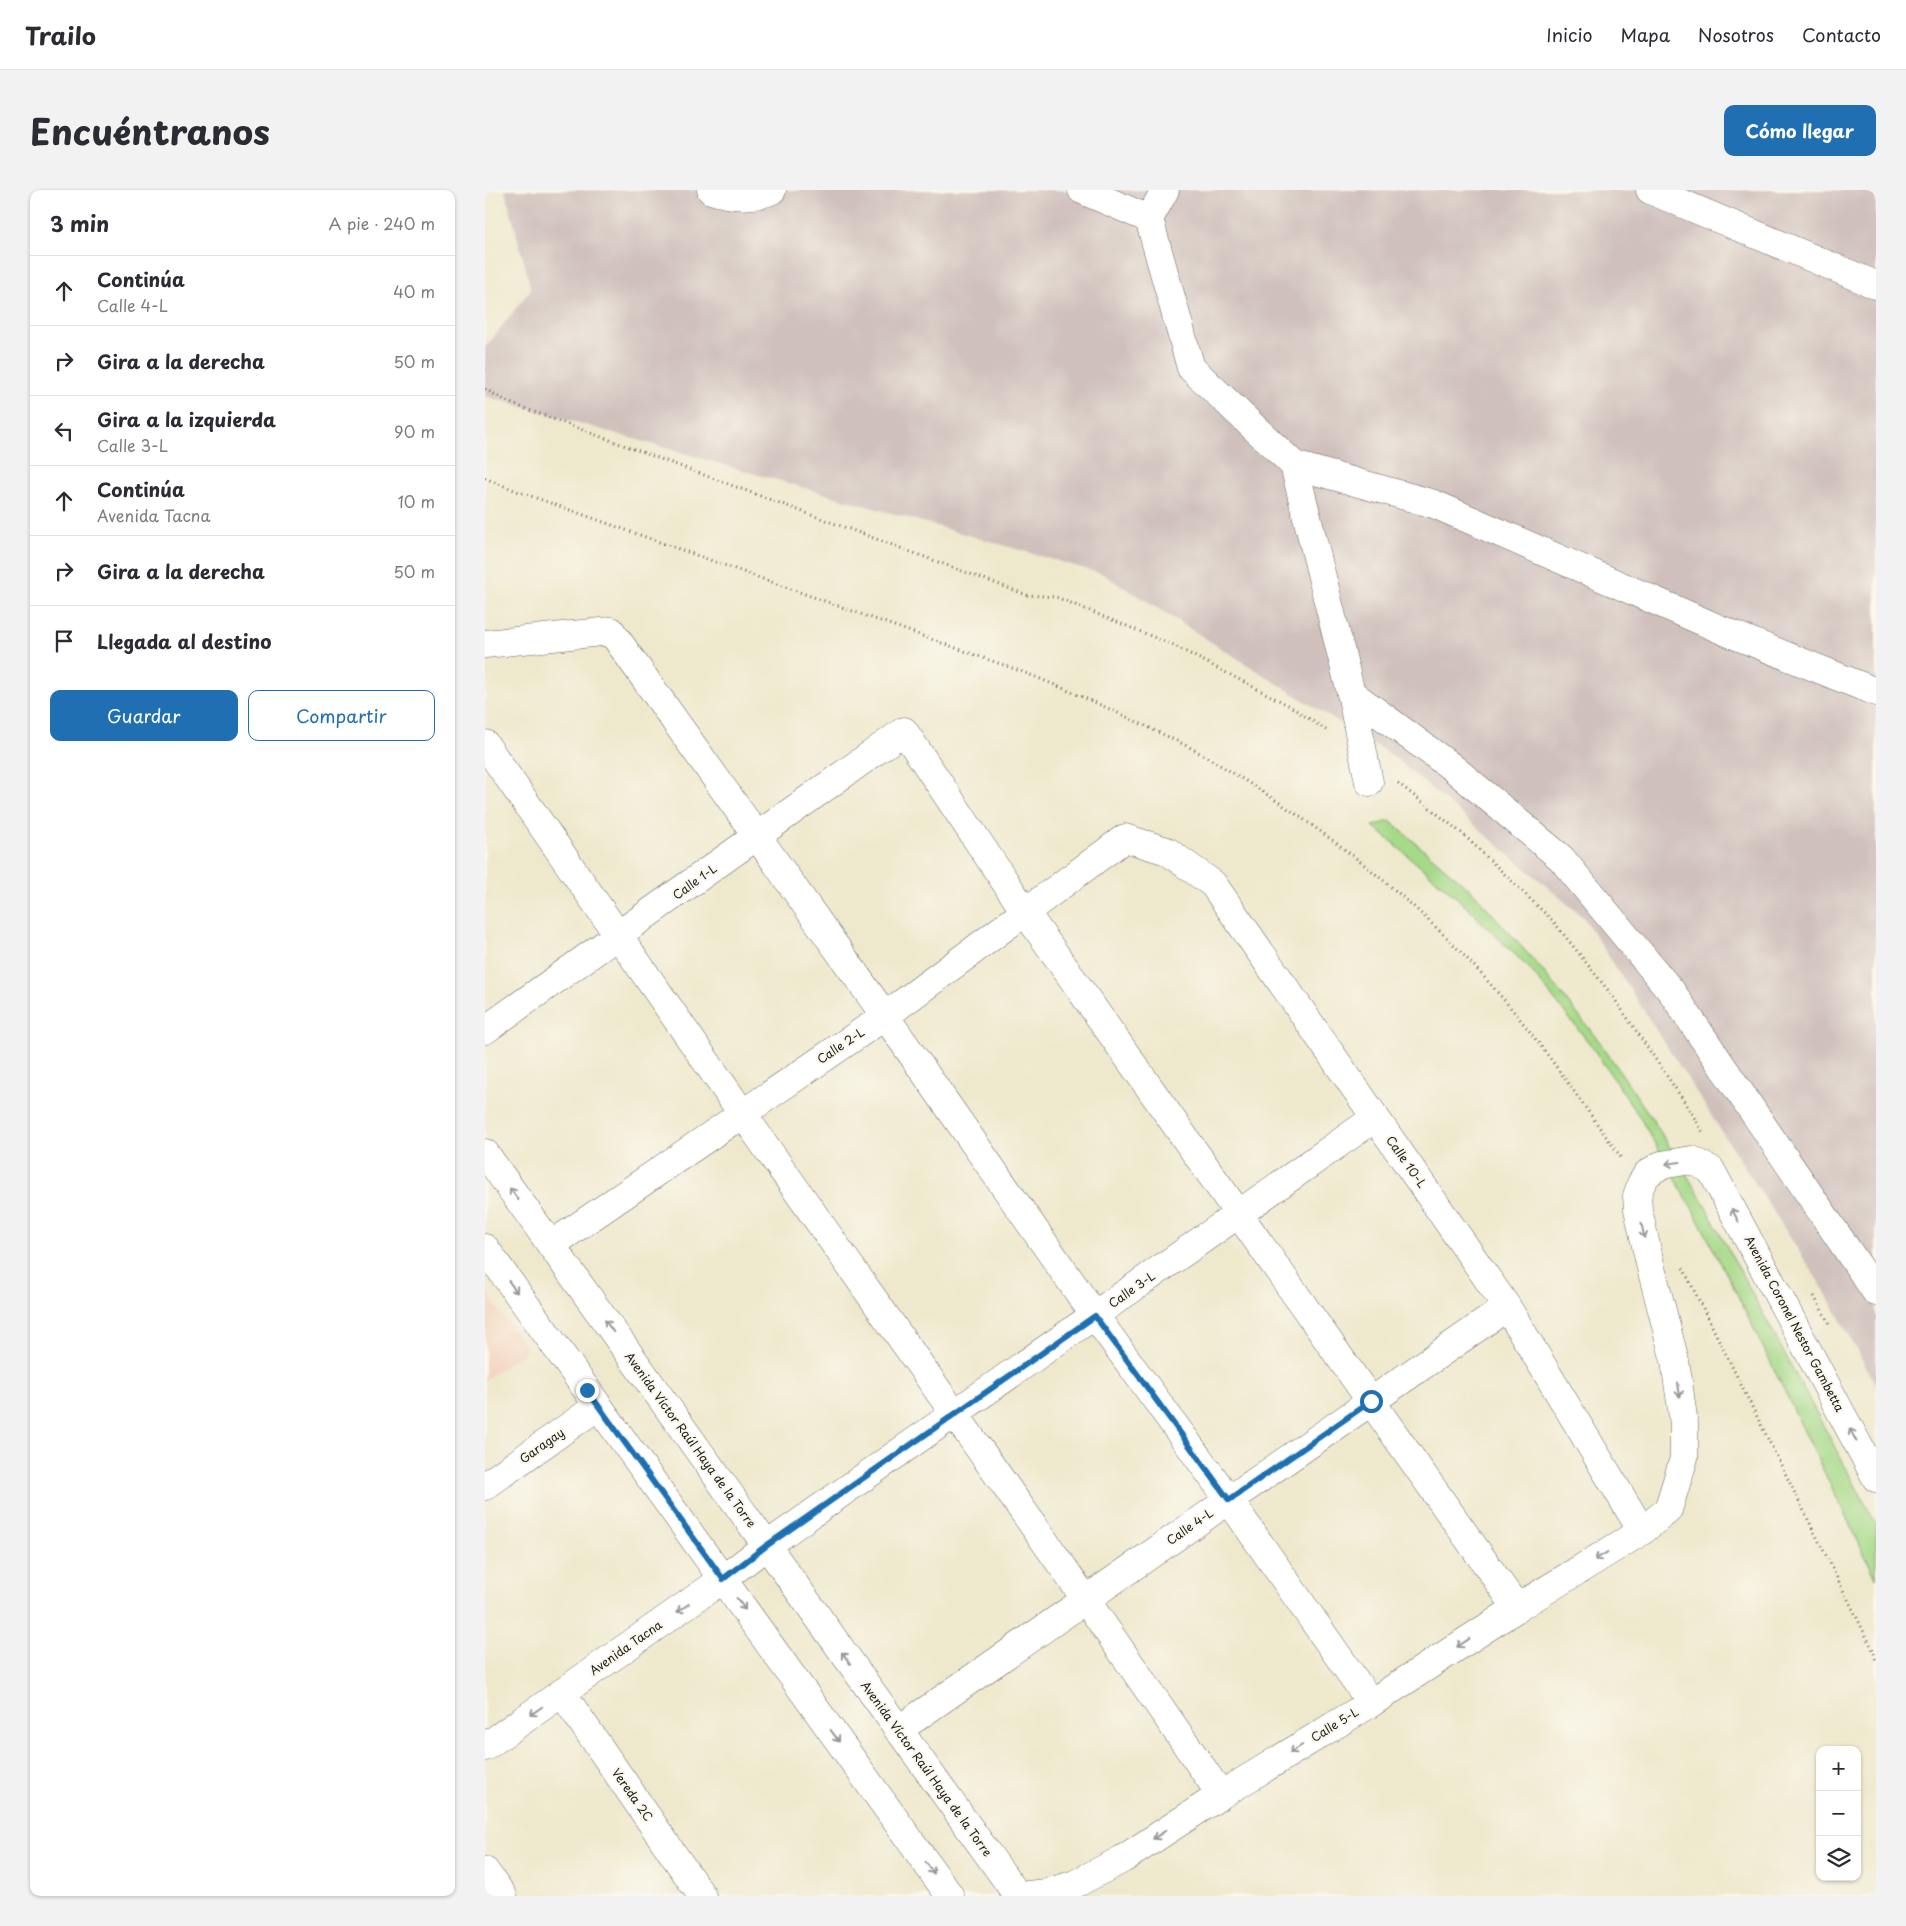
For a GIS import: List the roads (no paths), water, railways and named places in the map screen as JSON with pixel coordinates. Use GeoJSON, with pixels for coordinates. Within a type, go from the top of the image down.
{"type":"FeatureCollection","features":[{"type":"Feature","properties":{"kind":"main road"},"geometry":{"type":"LineString","coordinates":[[711,190],[729,196],[764,194],[771,190]]}},
{"type":"Feature","properties":{"kind":"main road"},"geometry":{"type":"LineString","coordinates":[[1083,190],[1149,219]]}},
{"type":"Feature","properties":{"kind":"main road"},"geometry":{"type":"LineString","coordinates":[[1165,190],[1149,219],[1191,368],[1294,465],[1434,504],[1721,630],[1876,692]]}},
{"type":"Feature","properties":{"kind":"main road"},"geometry":{"type":"LineString","coordinates":[[1650,190],[1876,285]]}},
{"type":"Feature","properties":{"kind":"main road"},"geometry":{"type":"LineString","coordinates":[[1294,465],[1351,693],[1369,782]]}},
{"type":"Feature","properties":{"kind":"main road"},"geometry":{"type":"LineString","coordinates":[[485,644],[611,631],[885,1016],[1095,1316],[1229,1500],[1371,1702]]}},
{"type":"Feature","properties":{"kind":"main road"},"geometry":{"type":"LineString","coordinates":[[1351,693],[1453,768],[1561,858],[1671,991],[1876,1292]]}},
{"type":"Feature","properties":{"kind":"main road","name":"Calle 1-L"},"geometry":{"type":"LineString","coordinates":[[485,1030],[904,731],[1026,913]]}},
{"type":"Feature","properties":{"kind":"main road"},"geometry":{"type":"LineString","coordinates":[[485,744],[742,1113],[1087,1600],[1221,1795]]}},
{"type":"Feature","properties":{"kind":"main road","name":"Calle 2-L"},"geometry":{"type":"LineString","coordinates":[[551,1245],[885,1016],[1125,838]]}},
{"type":"Feature","properties":{"kind":"main road","name":"Calle 10-L"},"geometry":{"type":"LineString","coordinates":[[1125,838],[1167,851],[1213,884],[1507,1307],[1642,1531]]}},
{"type":"Feature","properties":{"kind":"main road"},"geometry":{"type":"LineString","coordinates":[[1026,913],[1517,1608]]}},
{"type":"Feature","properties":{"kind":"main road","name":"Calle 3-L"},"geometry":{"type":"LineString","coordinates":[[766,1546],[1375,1118]]}},
{"type":"Feature","properties":{"kind":"main road","name":"Avenida Víctor Raúl Haya de la Torre"},"geometry":{"type":"LineString","coordinates":[[485,1153],[1018,1896]]}},
{"type":"Feature","properties":{"kind":"main road","name":"Avenida Coronel Nestor Gambetta"},"geometry":{"type":"LineString","coordinates":[[1641,1184],[1647,1174],[1661,1165],[1693,1160],[1711,1170],[1876,1478]]}},
{"type":"Feature","properties":{"kind":"main road","name":"Calle 5-L"},"geometry":{"type":"LineString","coordinates":[[1018,1896],[1047,1893],[1075,1884],[1123,1858],[1642,1531],[1668,1510],[1685,1458],[1684,1424],[1675,1361],[1638,1209],[1637,1196],[1641,1184]]}},
{"type":"Feature","properties":{"kind":"main road"},"geometry":{"type":"LineString","coordinates":[[485,1248],[950,1896]]}},
{"type":"Feature","properties":{"kind":"main road","name":"Calle 4-L"},"geometry":{"type":"LineString","coordinates":[[898,1730],[1507,1307]]}},
{"type":"Feature","properties":{"kind":"main road","name":"Garagay"},"geometry":{"type":"LineString","coordinates":[[485,1486],[598,1406]]}},
{"type":"Feature","properties":{"kind":"main road","name":"Avenida Tacna"},"geometry":{"type":"LineString","coordinates":[[485,1747],[723,1579],[766,1546]]}},
{"type":"Feature","properties":{"kind":"main road","name":"Vereda 2C"},"geometry":{"type":"LineString","coordinates":[[562,1693],[702,1896]]}},
{"type":"Feature","properties":{"kind":"main road"},"geometry":{"type":"LineString","coordinates":[[485,1871],[503,1896]]}}]}
